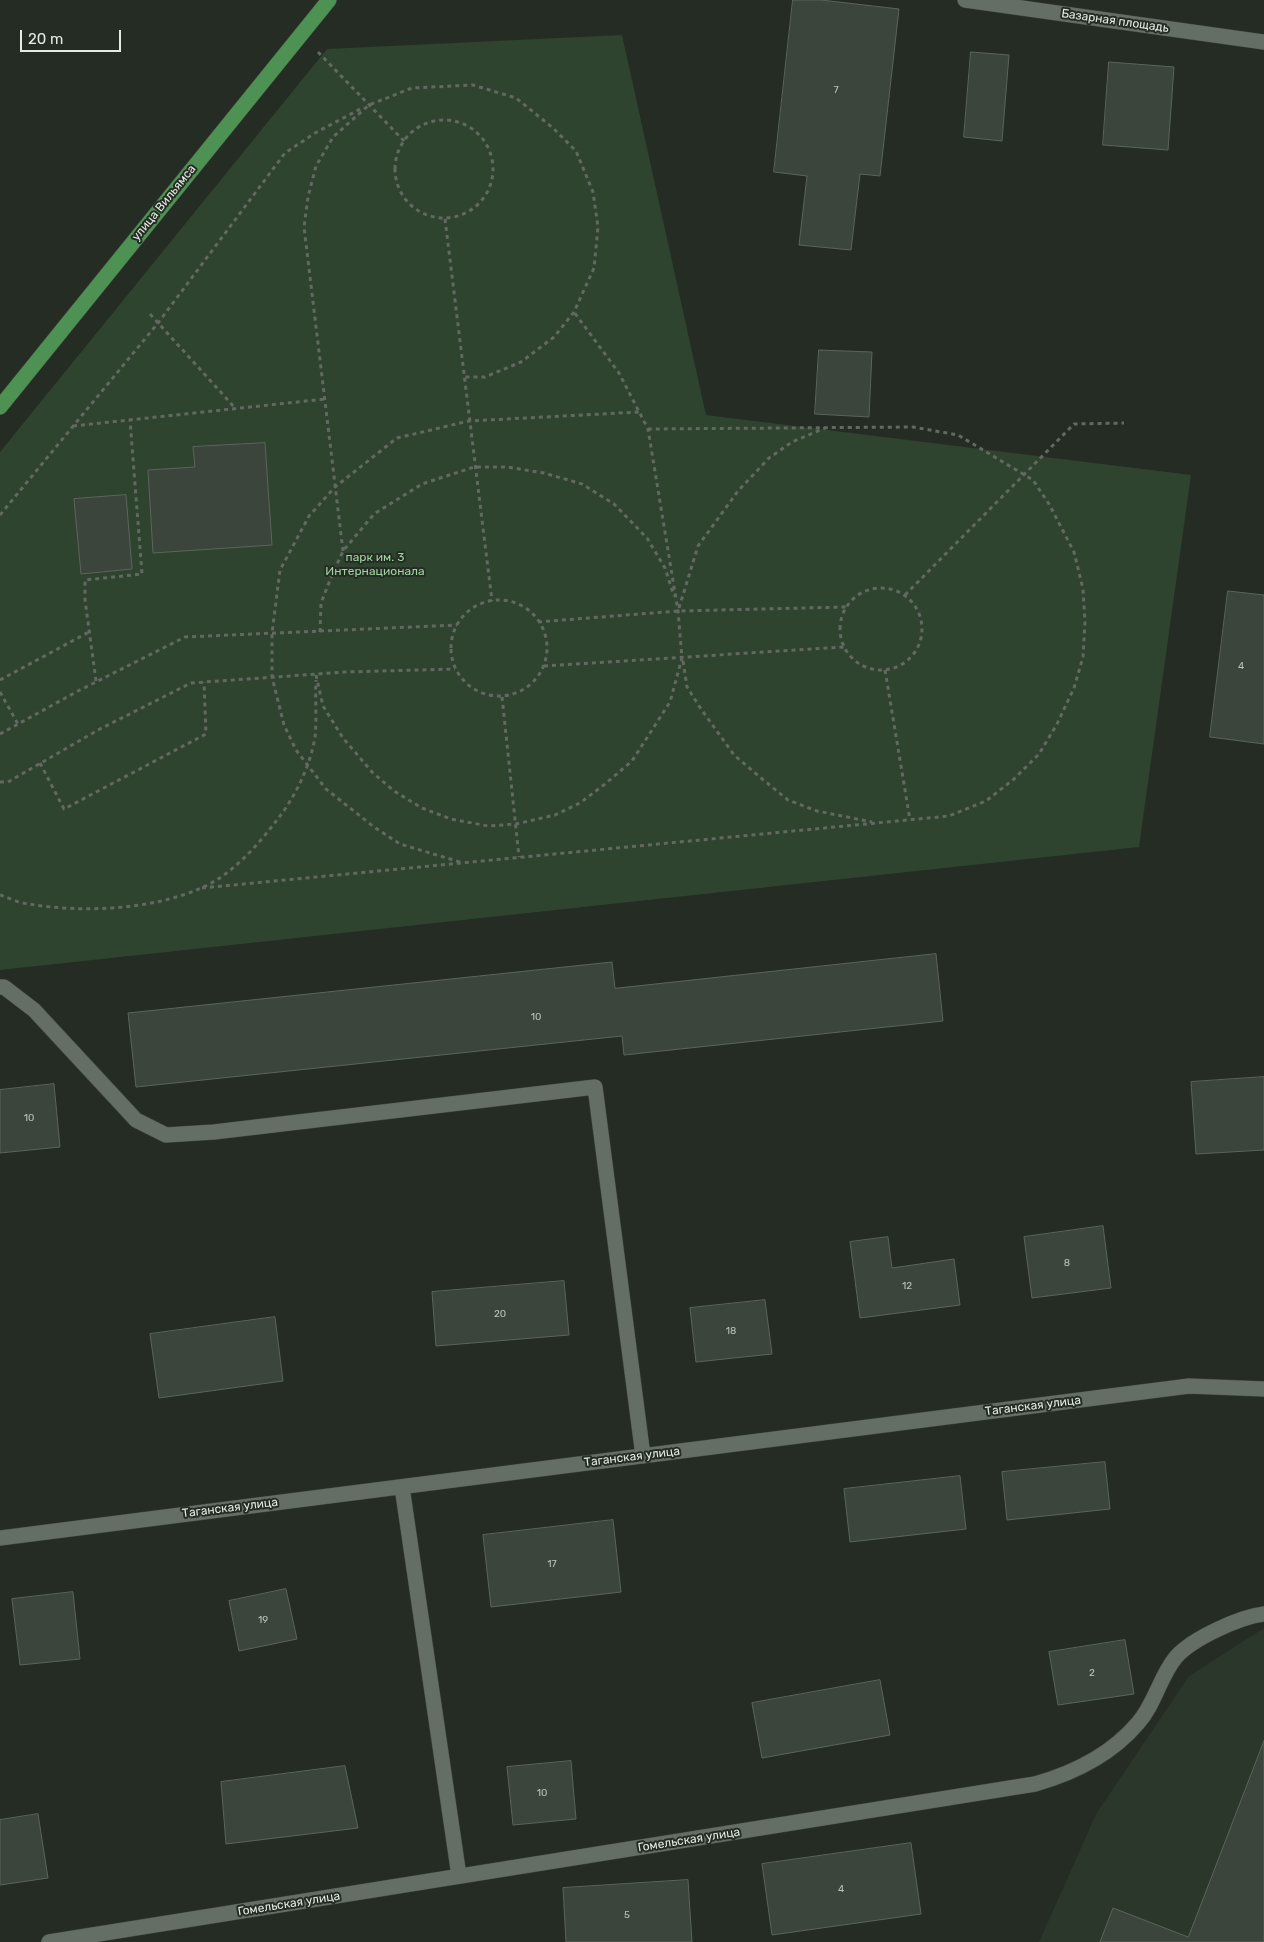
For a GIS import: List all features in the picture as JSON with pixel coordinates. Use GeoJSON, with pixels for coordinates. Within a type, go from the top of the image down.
{"type":"FeatureCollection","features":[{"type":"Feature","properties":{"kind":"main road","name":"улица Вильямса"},"geometry":{"type":"LineString","coordinates":[[0,406],[329,0]]}},
{"type":"Feature","properties":{"kind":"street","name":"Базарная площадь"},"geometry":{"type":"LineString","coordinates":[[966,0],[1264,42]]}},
{"type":"Feature","properties":{"kind":"street"},"geometry":{"type":"LineString","coordinates":[[0,987],[4,987],[34,1010],[136,1120],[166,1135],[214,1132],[595,1086],[643,1456]]}},
{"type":"Feature","properties":{"kind":"street","name":"Таганская улица"},"geometry":{"type":"LineString","coordinates":[[0,1538],[1189,1386],[1264,1389]]}},
{"type":"Feature","properties":{"kind":"street"},"geometry":{"type":"LineString","coordinates":[[402,1487],[459,1876]]}},
{"type":"Feature","properties":{"kind":"street","name":"Гомельская улица"},"geometry":{"type":"LineString","coordinates":[[49,1942],[1035,1784],[1066,1775],[1118,1745],[1140,1722],[1176,1658],[1196,1640],[1224,1627],[1264,1614]]}},
{"type":"Feature","properties":{"kind":"path"},"geometry":{"type":"LineString","coordinates":[[301,35],[404,141]]}},
{"type":"Feature","properties":{"kind":"path"},"geometry":{"type":"LineString","coordinates":[[0,515],[158,323],[285,153],[315,133],[369,105],[412,88],[473,85],[516,98],[553,128],[576,151],[593,192],[598,226],[594,268],[574,312],[554,337],[521,362],[485,377],[464,377]]}},
{"type":"Feature","properties":{"kind":"path"},"geometry":{"type":"LineString","coordinates":[[343,551],[304,226],[308,197],[316,166],[333,137],[369,105]]}},
{"type":"Feature","properties":{"kind":"path"},"geometry":{"type":"LineString","coordinates":[[443,119],[460,122],[474,130],[485,141],[492,155],[494,171],[491,186],[483,200],[472,211],[445,219],[426,215],[412,207],[401,194],[395,178],[395,161],[404,141],[412,132],[426,123],[443,119]]}},
{"type":"Feature","properties":{"kind":"path"},"geometry":{"type":"LineString","coordinates":[[445,219],[474,468],[492,601]]}},
{"type":"Feature","properties":{"kind":"path"},"geometry":{"type":"LineString","coordinates":[[574,312],[619,373],[648,429],[678,611],[682,658],[687,687],[734,755],[788,800],[817,811],[878,823]]}},
{"type":"Feature","properties":{"kind":"path"},"geometry":{"type":"LineString","coordinates":[[150,314],[236,409]]}},
{"type":"Feature","properties":{"kind":"path"},"geometry":{"type":"LineString","coordinates":[[73,426],[325,399]]}},
{"type":"Feature","properties":{"kind":"path"},"geometry":{"type":"LineString","coordinates":[[462,863],[400,844],[374,827],[326,789],[296,750],[284,725],[272,677],[272,633],[280,570],[309,516],[335,487],[397,438],[469,421],[639,412]]}},
{"type":"Feature","properties":{"kind":"path"},"geometry":{"type":"LineString","coordinates":[[96,681],[85,600],[85,580],[142,574],[130,420]]}},
{"type":"Feature","properties":{"kind":"path"},"geometry":{"type":"LineString","coordinates":[[905,595],[1074,424],[1124,424]]}},
{"type":"Feature","properties":{"kind":"path"},"geometry":{"type":"LineString","coordinates":[[678,611],[698,546],[738,491],[769,458],[792,442],[827,427]]}},
{"type":"Feature","properties":{"kind":"path"},"geometry":{"type":"LineString","coordinates":[[0,895],[28,904],[69,908],[114,907],[150,904],[202,888],[949,816],[986,801],[1039,754],[1057,724],[1074,688],[1083,656],[1085,622],[1083,589],[1074,552],[1054,512],[1033,480],[958,435],[913,427],[648,429]]}},
{"type":"Feature","properties":{"kind":"path"},"geometry":{"type":"LineString","coordinates":[[320,632],[321,603],[332,575],[343,551],[374,514],[422,484],[474,468],[507,467],[544,473],[582,484],[614,504],[647,538],[665,568],[678,611]]}},
{"type":"Feature","properties":{"kind":"path"},"geometry":{"type":"LineString","coordinates":[[893,589],[905,595],[915,605],[921,616],[923,630],[921,643],[914,655],[903,664],[885,670],[863,667],[852,658],[844,647],[840,633],[841,620],[846,607],[855,597],[867,590],[893,589]]}},
{"type":"Feature","properties":{"kind":"path"},"geometry":{"type":"LineString","coordinates":[[503,600],[518,604],[531,612],[538,622],[547,640],[547,655],[544,666],[533,682],[521,692],[502,697],[491,696],[475,691],[462,680],[455,669],[450,650],[452,633],[460,619],[473,607],[492,601],[503,600]]}},
{"type":"Feature","properties":{"kind":"path"},"geometry":{"type":"LineString","coordinates":[[538,622],[678,611],[846,607]]}},
{"type":"Feature","properties":{"kind":"path"},"geometry":{"type":"LineString","coordinates":[[0,734],[96,681],[185,637],[457,625]]}},
{"type":"Feature","properties":{"kind":"path"},"geometry":{"type":"LineString","coordinates":[[0,680],[89,632]]}},
{"type":"Feature","properties":{"kind":"path"},"geometry":{"type":"LineString","coordinates":[[544,666],[844,647]]}},
{"type":"Feature","properties":{"kind":"path"},"geometry":{"type":"LineString","coordinates":[[316,675],[323,706],[343,738],[372,772],[394,791],[422,808],[451,819],[488,826],[516,824],[555,815],[580,803],[632,762],[670,702],[682,658]]}},
{"type":"Feature","properties":{"kind":"path"},"geometry":{"type":"LineString","coordinates":[[0,782],[8,782],[98,730],[191,683],[272,677],[455,669]]}},
{"type":"Feature","properties":{"kind":"path"},"geometry":{"type":"LineString","coordinates":[[885,670],[910,820]]}},
{"type":"Feature","properties":{"kind":"path"},"geometry":{"type":"LineString","coordinates":[[202,888],[231,870],[263,838],[285,809],[307,765],[315,737],[316,675]]}},
{"type":"Feature","properties":{"kind":"path"},"geometry":{"type":"LineString","coordinates":[[40,763],[64,810],[206,734],[204,682]]}},
{"type":"Feature","properties":{"kind":"path"},"geometry":{"type":"LineString","coordinates":[[0,692],[18,724]]}},
{"type":"Feature","properties":{"kind":"path"},"geometry":{"type":"LineString","coordinates":[[502,697],[519,857]]}},
{"type":"Feature","properties":{"kind":"shaded area"},"geometry":{"type":"Polygon","coordinates":[[[1264,1628],[1264,1942],[1039,1942],[1096,1814],[1189,1676],[1264,1628]]]}},
{"type":"Feature","properties":{"kind":"green space","name":"парк им. 3 Интернационала"},"geometry":{"type":"Polygon","coordinates":[[[622,35],[706,415],[1191,475],[1139,847],[0,970],[0,452],[327,49],[622,35]]]}},
{"type":"Feature","properties":{"kind":"building"},"geometry":{"type":"Polygon","coordinates":[[[793,0],[821,0],[899,9],[880,176],[860,174],[851,250],[799,245],[807,176],[774,172],[793,0]]]}},
{"type":"Feature","properties":{"kind":"building"},"geometry":{"type":"Polygon","coordinates":[[[971,52],[1009,55],[1002,141],[964,137],[971,52]]]}},
{"type":"Feature","properties":{"kind":"building"},"geometry":{"type":"Polygon","coordinates":[[[1109,62],[1174,67],[1168,150],[1103,145],[1109,62]]]}},
{"type":"Feature","properties":{"kind":"building"},"geometry":{"type":"Polygon","coordinates":[[[819,350],[872,352],[869,417],[815,414],[819,350]]]}},
{"type":"Feature","properties":{"kind":"building"},"geometry":{"type":"Polygon","coordinates":[[[265,443],[272,545],[153,553],[148,470],[195,467],[193,447],[265,443]]]}},
{"type":"Feature","properties":{"kind":"building"},"geometry":{"type":"Polygon","coordinates":[[[126,495],[132,569],[81,574],[74,499],[126,495]]]}},
{"type":"Feature","properties":{"kind":"building"},"geometry":{"type":"Polygon","coordinates":[[[1228,591],[1264,595],[1264,744],[1210,737],[1228,591]]]}},
{"type":"Feature","properties":{"kind":"building"},"geometry":{"type":"Polygon","coordinates":[[[936,954],[943,1021],[624,1055],[622,1036],[136,1087],[128,1013],[612,962],[615,988],[936,954]]]}},
{"type":"Feature","properties":{"kind":"building"},"geometry":{"type":"Polygon","coordinates":[[[1264,1077],[1264,1150],[1196,1154],[1191,1082],[1264,1077]]]}},
{"type":"Feature","properties":{"kind":"building"},"geometry":{"type":"Polygon","coordinates":[[[54,1084],[60,1147],[0,1153],[0,1090],[54,1084]]]}},
{"type":"Feature","properties":{"kind":"building"},"geometry":{"type":"Polygon","coordinates":[[[1103,1226],[1111,1288],[1032,1298],[1024,1237],[1103,1226]]]}},
{"type":"Feature","properties":{"kind":"building"},"geometry":{"type":"Polygon","coordinates":[[[888,1237],[892,1268],[954,1259],[960,1305],[860,1318],[850,1242],[888,1237]]]}},
{"type":"Feature","properties":{"kind":"building"},"geometry":{"type":"Polygon","coordinates":[[[564,1281],[569,1335],[436,1346],[432,1292],[564,1281]]]}},
{"type":"Feature","properties":{"kind":"building"},"geometry":{"type":"Polygon","coordinates":[[[765,1300],[772,1354],[696,1362],[690,1308],[765,1300]]]}},
{"type":"Feature","properties":{"kind":"building"},"geometry":{"type":"Polygon","coordinates":[[[275,1317],[283,1381],[159,1398],[150,1334],[275,1317]]]}},
{"type":"Feature","properties":{"kind":"building"},"geometry":{"type":"Polygon","coordinates":[[[1105,1462],[1110,1509],[1007,1520],[1002,1472],[1105,1462]]]}},
{"type":"Feature","properties":{"kind":"building"},"geometry":{"type":"Polygon","coordinates":[[[960,1476],[966,1529],[850,1542],[844,1489],[960,1476]]]}},
{"type":"Feature","properties":{"kind":"building"},"geometry":{"type":"Polygon","coordinates":[[[613,1520],[621,1592],[491,1607],[483,1535],[613,1520]]]}},
{"type":"Feature","properties":{"kind":"building"},"geometry":{"type":"Polygon","coordinates":[[[286,1589],[297,1639],[239,1651],[229,1601],[286,1589]]]}},
{"type":"Feature","properties":{"kind":"building"},"geometry":{"type":"Polygon","coordinates":[[[73,1592],[80,1659],[20,1665],[12,1599],[73,1592]]]}},
{"type":"Feature","properties":{"kind":"building"},"geometry":{"type":"Polygon","coordinates":[[[1125,1640],[1134,1694],[1058,1705],[1049,1652],[1125,1640]]]}},
{"type":"Feature","properties":{"kind":"building"},"geometry":{"type":"Polygon","coordinates":[[[880,1680],[890,1735],[762,1758],[752,1703],[880,1680]]]}},
{"type":"Feature","properties":{"kind":"building"},"geometry":{"type":"Polygon","coordinates":[[[1264,1741],[1264,1942],[1100,1942],[1113,1908],[1188,1937],[1264,1741]]]}},
{"type":"Feature","properties":{"kind":"building"},"geometry":{"type":"Polygon","coordinates":[[[571,1761],[576,1819],[513,1825],[507,1767],[571,1761]]]}},
{"type":"Feature","properties":{"kind":"building"},"geometry":{"type":"Polygon","coordinates":[[[345,1766],[358,1828],[226,1844],[221,1782],[345,1766]]]}},
{"type":"Feature","properties":{"kind":"building"},"geometry":{"type":"Polygon","coordinates":[[[38,1814],[48,1878],[0,1885],[0,1820],[38,1814]]]}},
{"type":"Feature","properties":{"kind":"building"},"geometry":{"type":"Polygon","coordinates":[[[911,1843],[921,1914],[772,1935],[762,1864],[911,1843]]]}},
{"type":"Feature","properties":{"kind":"building"},"geometry":{"type":"Polygon","coordinates":[[[688,1880],[692,1942],[566,1942],[563,1888],[688,1880]]]}}]}
